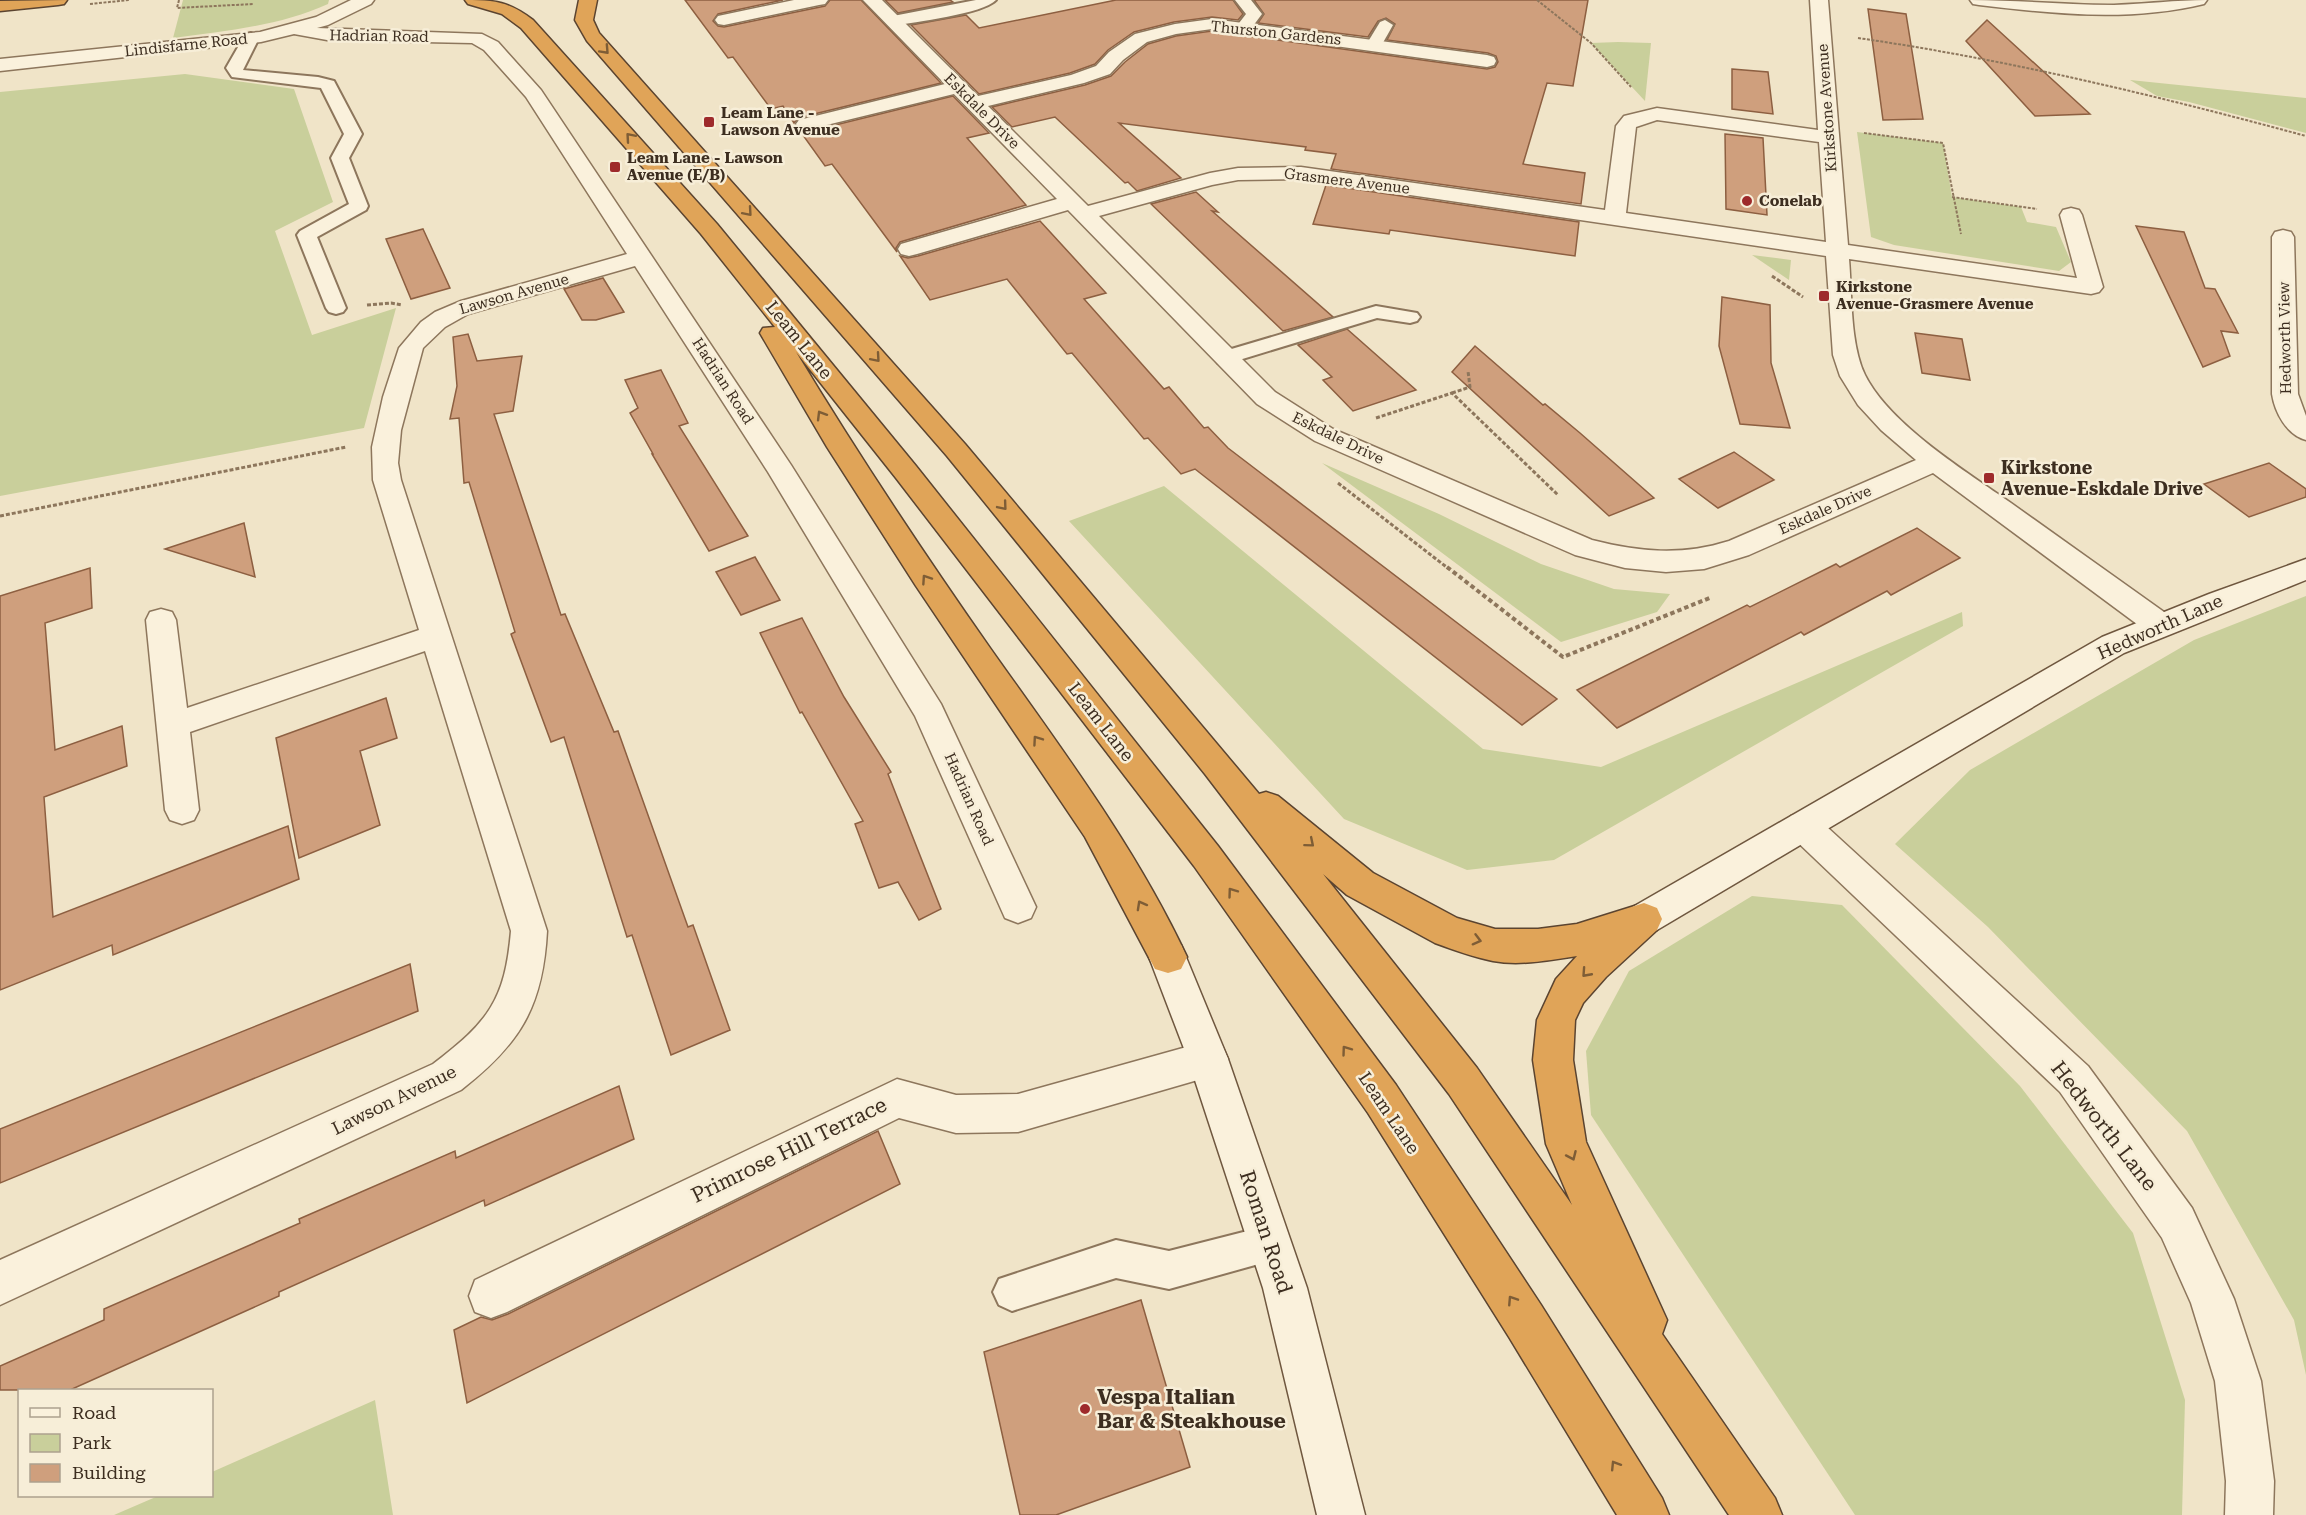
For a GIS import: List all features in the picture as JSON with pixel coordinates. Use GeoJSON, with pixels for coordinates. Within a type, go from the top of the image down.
{"type":"FeatureCollection","features":[{"type":"Feature","properties":{"kind":"highway"},"geometry":{"type":"LineString","coordinates":[[0,6],[58,0]]}},
{"type":"Feature","properties":{"kind":"highway","name":"Leam Lane"},"geometry":{"type":"LineString","coordinates":[[474,0],[508,10],[520,17],[593,95],[709,229],[906,472],[1206,856],[1382,1099],[1526,1321],[1645,1515]]}},
{"type":"Feature","properties":{"kind":"highway"},"geometry":{"type":"LineString","coordinates":[[588,0],[583,11],[584,25],[593,37],[956,450],[1217,765],[1463,1081],[1758,1515]]}},
{"type":"Feature","properties":{"kind":"highway"},"geometry":{"type":"LineString","coordinates":[[709,229],[840,447],[926,579],[1097,827],[1168,957]]}},
{"type":"Feature","properties":{"kind":"highway"},"geometry":{"type":"LineString","coordinates":[[1217,765],[1360,884],[1448,932],[1495,945],[1538,945],[1577,940],[1644,919]]}},
{"type":"Feature","properties":{"kind":"highway"},"geometry":{"type":"LineString","coordinates":[[1644,919],[1593,965],[1569,991],[1556,1020],[1553,1060],[1566,1144],[1679,1396]]}},
{"type":"Feature","properties":{"kind":"street","name":"Lindisfarne Road"},"geometry":{"type":"LineString","coordinates":[[0,65],[251,38],[297,29],[348,10],[365,0]]}},
{"type":"Feature","properties":{"kind":"street"},"geometry":{"type":"LineString","coordinates":[[724,20],[819,0]]}},
{"type":"Feature","properties":{"kind":"street","name":"Eskdale Drive"},"geometry":{"type":"LineString","coordinates":[[872,0],[1266,398],[1324,435],[1585,548],[1625,558],[1666,562],[1704,559],[1738,548],[1935,462]]}},
{"type":"Feature","properties":{"kind":"street","name":"Kirkstone Avenue"},"geometry":{"type":"LineString","coordinates":[[1819,0],[1845,356],[1853,375],[1867,399],[1890,424],[1935,462],[2160,625]]}},
{"type":"Feature","properties":{"kind":"street"},"geometry":{"type":"LineString","coordinates":[[1979,0],[2063,9],[2108,10],[2166,6],[2198,0]]}},
{"type":"Feature","properties":{"kind":"street","name":"Thurston Gardens"},"geometry":{"type":"LineString","coordinates":[[806,124],[965,95],[1077,79],[1103,70],[1116,56],[1141,38],[1175,29],[1212,24],[1374,45],[1487,64]]}},
{"type":"Feature","properties":{"kind":"street","name":"Hadrian Road"},"geometry":{"type":"LineString","coordinates":[[297,29],[327,35],[457,36],[476,39],[491,46],[534,94],[781,471],[930,713],[1018,907]]}},
{"type":"Feature","properties":{"kind":"street"},"geometry":{"type":"LineString","coordinates":[[1615,218],[1626,126],[1631,120],[1657,114],[1828,133]]}},
{"type":"Feature","properties":{"kind":"street","name":"Grasmere Avenue"},"geometry":{"type":"LineString","coordinates":[[909,249],[1077,208],[1210,179],[1270,172],[1301,173],[1837,251]]}},
{"type":"Feature","properties":{"kind":"street"},"geometry":{"type":"LineString","coordinates":[[1837,251],[2091,287],[2072,215]]}},
{"type":"Feature","properties":{"kind":"street","name":"Hedworth View"},"geometry":{"type":"LineString","coordinates":[[2283,237],[2286,407],[2295,422],[2306,432]]}},
{"type":"Feature","properties":{"kind":"street","name":"Lawson Avenue"},"geometry":{"type":"LineString","coordinates":[[0,1282],[447,1077],[477,1056],[504,1026],[518,995],[528,963],[529,931],[387,480],[383,461],[385,438],[411,348],[419,335],[431,324],[469,306],[641,257]]}},
{"type":"Feature","properties":{"kind":"street","name":"Hedworth Lane"},"geometry":{"type":"LineString","coordinates":[[1644,919],[2113,645],[2306,569]]}},
{"type":"Feature","properties":{"kind":"street"},"geometry":{"type":"LineString","coordinates":[[161,620],[182,810]]}},
{"type":"Feature","properties":{"kind":"street"},"geometry":{"type":"LineString","coordinates":[[173,725],[436,636]]}},
{"type":"Feature","properties":{"kind":"street","name":"Hedworth Lane"},"geometry":{"type":"LineString","coordinates":[[1803,826],[2010,1017],[2074,1080],[2177,1223],[2212,1299],[2238,1381],[2250,1481],[2249,1515]]}},
{"type":"Feature","properties":{"kind":"street","name":"Roman Road"},"geometry":{"type":"LineString","coordinates":[[1168,957],[1208,1059],[1285,1288],[1341,1515]]}},
{"type":"Feature","properties":{"kind":"street","name":"Primrose Hill Terrace"},"geometry":{"type":"LineString","coordinates":[[491,1296],[897,1098],[956,1114],[1018,1113],[1208,1059]]}},
{"type":"Feature","properties":{"kind":"lane"},"geometry":{"type":"LineString","coordinates":[[892,21],[975,6],[988,0]]}},
{"type":"Feature","properties":{"kind":"lane"},"geometry":{"type":"LineString","coordinates":[[1243,0],[1254,14],[1244,27]]}},
{"type":"Feature","properties":{"kind":"lane"},"geometry":{"type":"LineString","coordinates":[[1374,45],[1384,25]]}},
{"type":"Feature","properties":{"kind":"lane"},"geometry":{"type":"LineString","coordinates":[[251,38],[234,68],[238,74],[328,85],[353,134],[340,158],[359,206],[307,235],[336,308]]}},
{"type":"Feature","properties":{"kind":"lane"},"geometry":{"type":"LineString","coordinates":[[1226,358],[1376,312],[1410,317]]}},
{"type":"Feature","properties":{"kind":"lane"},"geometry":{"type":"LineString","coordinates":[[1012,1292],[1116,1259],[1169,1270],[1271,1244]]}},
{"type":"Feature","properties":{"kind":"path"},"geometry":{"type":"LineString","coordinates":[[179,0],[177,8],[241,3],[248,0]]}},
{"type":"Feature","properties":{"kind":"path"},"geometry":{"type":"LineString","coordinates":[[1537,0],[1591,44],[1657,114]]}},
{"type":"Feature","properties":{"kind":"path"},"geometry":{"type":"LineString","coordinates":[[1821,33],[1971,55],[2110,84],[2306,136]]}},
{"type":"Feature","properties":{"kind":"path"},"geometry":{"type":"LineString","coordinates":[[1828,133],[1944,143],[1952,197],[1970,270]]}},
{"type":"Feature","properties":{"kind":"path"},"geometry":{"type":"LineString","coordinates":[[1952,197],[2072,215]]}},
{"type":"Feature","properties":{"kind":"path"},"geometry":{"type":"LineString","coordinates":[[336,308],[391,303],[446,315]]}},
{"type":"Feature","properties":{"kind":"path"},"geometry":{"type":"LineString","coordinates":[[1324,435],[1470,387],[1468,371]]}},
{"type":"Feature","properties":{"kind":"path"},"geometry":{"type":"LineString","coordinates":[[1452,393],[1564,501]]}},
{"type":"Feature","properties":{"kind":"path"},"geometry":{"type":"LineString","coordinates":[[0,516],[385,438]]}},
{"type":"Feature","properties":{"kind":"path"},"geometry":{"type":"LineString","coordinates":[[1337,481],[1563,657],[1739,586],[1738,548]]}},
{"type":"Feature","properties":{"kind":"green space"},"geometry":{"type":"Polygon","coordinates":[[[183,0],[329,0],[328,4],[272,23],[173,38],[183,0]]]}},
{"type":"Feature","properties":{"kind":"green space"},"geometry":{"type":"Polygon","coordinates":[[[1591,43],[1651,43],[1645,101],[1591,43]]]}},
{"type":"Feature","properties":{"kind":"green space"},"geometry":{"type":"Polygon","coordinates":[[[185,74],[294,89],[333,202],[275,231],[312,335],[396,308],[364,428],[0,496],[0,92],[185,74]]]}},
{"type":"Feature","properties":{"kind":"green space"},"geometry":{"type":"Polygon","coordinates":[[[2130,80],[2306,98],[2306,133],[2189,102],[2157,96],[2130,80]]]}},
{"type":"Feature","properties":{"kind":"green space"},"geometry":{"type":"Polygon","coordinates":[[[1857,132],[1943,143],[1952,197],[2021,207],[2027,222],[2056,227],[2071,262],[2059,271],[1894,245],[1871,237],[1857,132]]]}},
{"type":"Feature","properties":{"kind":"green space"},"geometry":{"type":"Polygon","coordinates":[[[1752,255],[1791,260],[1789,280],[1752,255]]]}},
{"type":"Feature","properties":{"kind":"green space"},"geometry":{"type":"Polygon","coordinates":[[[1322,463],[1439,514],[1541,564],[1614,589],[1670,594],[1657,612],[1561,642],[1322,463]]]}},
{"type":"Feature","properties":{"kind":"green space"},"geometry":{"type":"Polygon","coordinates":[[[1164,486],[1483,749],[1601,767],[1962,612],[1963,626],[1554,860],[1467,870],[1344,819],[1069,521],[1164,486]]]}},
{"type":"Feature","properties":{"kind":"green space"},"geometry":{"type":"Polygon","coordinates":[[[2306,596],[2306,1375],[2294,1320],[2187,1131],[1988,927],[1895,844],[1970,770],[2194,640],[2306,596]]]}},
{"type":"Feature","properties":{"kind":"green space"},"geometry":{"type":"Polygon","coordinates":[[[1752,896],[1842,905],[2020,1086],[2133,1233],[2185,1400],[2182,1515],[1855,1515],[1591,1115],[1586,1051],[1629,971],[1752,896]]]}},
{"type":"Feature","properties":{"kind":"green space"},"geometry":{"type":"Polygon","coordinates":[[[375,1400],[393,1515],[114,1515],[156,1497],[213,1497],[213,1472],[375,1400]]]}},
{"type":"Feature","properties":{"kind":"building"},"geometry":{"type":"Polygon","coordinates":[[[685,0],[783,0],[718,14],[713,21],[718,26],[724,27],[825,6],[830,0],[861,0],[941,83],[798,118],[794,123],[783,106],[771,109],[733,57],[728,58],[685,0]]]}},
{"type":"Feature","properties":{"kind":"building"},"geometry":{"type":"Polygon","coordinates":[[[885,0],[950,0],[953,2],[898,13],[885,0]]]}},
{"type":"Feature","properties":{"kind":"building"},"geometry":{"type":"Polygon","coordinates":[[[1116,0],[1233,0],[1243,14],[1238,20],[1212,17],[1174,22],[1134,32],[1108,50],[1095,64],[1070,73],[979,94],[911,25],[966,15],[979,28],[1116,0]]]}},
{"type":"Feature","properties":{"kind":"building"},"geometry":{"type":"Polygon","coordinates":[[[1254,0],[1588,0],[1573,86],[1547,83],[1523,164],[1585,173],[1581,204],[1331,169],[1336,154],[1305,150],[1306,147],[1119,123],[1181,178],[1137,191],[1128,182],[1125,183],[1055,117],[1012,127],[992,107],[1085,85],[1111,76],[1148,44],[1176,36],[1212,31],[1487,69],[1495,67],[1498,62],[1496,56],[1488,53],[1387,40],[1395,24],[1386,18],[1378,21],[1368,37],[1258,23],[1264,14],[1254,0]]]}},
{"type":"Feature","properties":{"kind":"building"},"geometry":{"type":"Polygon","coordinates":[[[1868,9],[1906,14],[1923,119],[1883,120],[1868,9]]]}},
{"type":"Feature","properties":{"kind":"building"},"geometry":{"type":"Polygon","coordinates":[[[1987,20],[2090,114],[2035,116],[1966,41],[1987,20]]]}},
{"type":"Feature","properties":{"kind":"building"},"geometry":{"type":"Polygon","coordinates":[[[1732,69],[1768,72],[1773,114],[1732,109],[1732,69]]]}},
{"type":"Feature","properties":{"kind":"building"},"geometry":{"type":"Polygon","coordinates":[[[953,96],[989,133],[967,138],[1026,205],[900,242],[896,248],[897,252],[832,164],[825,166],[800,131],[807,132],[953,96]]]}},
{"type":"Feature","properties":{"kind":"building"},"geometry":{"type":"Polygon","coordinates":[[[1725,134],[1763,138],[1767,215],[1726,209],[1725,134]]]}},
{"type":"Feature","properties":{"kind":"building"},"geometry":{"type":"Polygon","coordinates":[[[1326,185],[1579,222],[1575,256],[1390,230],[1389,234],[1313,224],[1326,185]]]}},
{"type":"Feature","properties":{"kind":"building"},"geometry":{"type":"Polygon","coordinates":[[[1196,192],[1218,212],[1212,211],[1333,317],[1283,331],[1151,204],[1196,192]]]}},
{"type":"Feature","properties":{"kind":"building"},"geometry":{"type":"Polygon","coordinates":[[[1040,221],[1106,293],[1084,299],[1164,389],[1169,387],[1204,428],[1208,427],[1228,448],[1557,699],[1522,725],[1195,469],[1181,474],[1148,438],[1144,439],[1072,353],[1067,354],[1007,279],[930,300],[900,256],[908,258],[918,256],[1040,221]]]}},
{"type":"Feature","properties":{"kind":"building"},"geometry":{"type":"Polygon","coordinates":[[[2136,226],[2184,232],[2205,288],[2215,289],[2238,333],[2221,331],[2230,356],[2203,367],[2136,226]]]}},
{"type":"Feature","properties":{"kind":"building"},"geometry":{"type":"Polygon","coordinates":[[[423,229],[450,288],[411,299],[386,239],[423,229]]]}},
{"type":"Feature","properties":{"kind":"building"},"geometry":{"type":"Polygon","coordinates":[[[603,278],[624,312],[596,320],[582,320],[564,289],[603,278]]]}},
{"type":"Feature","properties":{"kind":"building"},"geometry":{"type":"Polygon","coordinates":[[[1722,297],[1770,305],[1771,363],[1790,428],[1740,424],[1719,346],[1722,297]]]}},
{"type":"Feature","properties":{"kind":"building"},"geometry":{"type":"Polygon","coordinates":[[[1347,329],[1416,390],[1353,411],[1323,380],[1332,377],[1298,345],[1347,329]]]}},
{"type":"Feature","properties":{"kind":"building"},"geometry":{"type":"Polygon","coordinates":[[[1915,333],[1962,339],[1970,380],[1922,373],[1915,333]]]}},
{"type":"Feature","properties":{"kind":"building"},"geometry":{"type":"Polygon","coordinates":[[[468,334],[477,361],[522,356],[513,411],[494,414],[561,615],[565,614],[614,732],[618,731],[688,927],[693,925],[730,1030],[671,1055],[632,935],[627,937],[564,737],[551,742],[511,634],[515,632],[469,482],[464,483],[459,418],[450,419],[457,386],[453,337],[468,334]]]}},
{"type":"Feature","properties":{"kind":"building"},"geometry":{"type":"Polygon","coordinates":[[[1475,346],[1654,498],[1609,516],[1452,372],[1475,346]]]}},
{"type":"Feature","properties":{"kind":"building"},"geometry":{"type":"Polygon","coordinates":[[[661,370],[688,423],[679,426],[748,536],[709,551],[630,413],[638,408],[625,380],[661,370]]]}},
{"type":"Feature","properties":{"kind":"building"},"geometry":{"type":"Polygon","coordinates":[[[1734,452],[1774,480],[1718,508],[1679,479],[1734,452]]]}},
{"type":"Feature","properties":{"kind":"building"},"geometry":{"type":"Polygon","coordinates":[[[2269,463],[2306,489],[2306,497],[2249,517],[2204,484],[2269,463]]]}},
{"type":"Feature","properties":{"kind":"building"},"geometry":{"type":"Polygon","coordinates":[[[244,523],[255,577],[165,549],[244,523]]]}},
{"type":"Feature","properties":{"kind":"building"},"geometry":{"type":"Polygon","coordinates":[[[1917,528],[1960,558],[1891,595],[1887,591],[1804,635],[1801,632],[1617,728],[1577,690],[1747,605],[1750,607],[1836,564],[1840,567],[1917,528]]]}},
{"type":"Feature","properties":{"kind":"building"},"geometry":{"type":"Polygon","coordinates":[[[755,557],[780,600],[741,615],[716,572],[755,557]]]}},
{"type":"Feature","properties":{"kind":"building"},"geometry":{"type":"Polygon","coordinates":[[[90,568],[92,608],[45,623],[55,750],[122,726],[127,766],[44,797],[53,917],[288,826],[299,879],[113,955],[112,945],[0,990],[0,596],[90,568]]]}},
{"type":"Feature","properties":{"kind":"building"},"geometry":{"type":"Polygon","coordinates":[[[802,618],[844,697],[891,772],[888,774],[941,909],[919,920],[898,882],[879,888],[855,824],[863,821],[802,712],[800,713],[760,633],[802,618]]]}},
{"type":"Feature","properties":{"kind":"building"},"geometry":{"type":"Polygon","coordinates":[[[386,698],[397,738],[360,751],[380,825],[299,858],[276,738],[386,698]]]}},
{"type":"Feature","properties":{"kind":"building"},"geometry":{"type":"Polygon","coordinates":[[[410,964],[418,1011],[0,1183],[0,1129],[410,964]]]}},
{"type":"Feature","properties":{"kind":"building"},"geometry":{"type":"Polygon","coordinates":[[[619,1086],[634,1139],[485,1206],[484,1200],[279,1292],[279,1296],[72,1389],[0,1390],[0,1366],[104,1320],[104,1309],[300,1223],[299,1219],[455,1151],[456,1158],[619,1086]]]}},
{"type":"Feature","properties":{"kind":"building"},"geometry":{"type":"Polygon","coordinates":[[[878,1131],[900,1184],[467,1403],[454,1330],[481,1317],[492,1320],[508,1314],[878,1131]]]}},
{"type":"Feature","properties":{"kind":"building","name":"Vespa Italian Bar & Steakhouse"},"geometry":{"type":"Polygon","coordinates":[[[1141,1300],[1190,1467],[1056,1515],[1020,1515],[984,1352],[1141,1300]]]}},
{"type":"Feature","properties":{"kind":"place","name":"Leam Lane - Lawson Avenue"},"geometry":{"type":"Point","coordinates":[709,122]}},
{"type":"Feature","properties":{"kind":"place","name":"Leam Lane - Lawson Avenue (E/B)"},"geometry":{"type":"Point","coordinates":[615,167]}},
{"type":"Feature","properties":{"kind":"place","name":"Conelab"},"geometry":{"type":"Point","coordinates":[1747,201]}},
{"type":"Feature","properties":{"kind":"place","name":"Kirkstone Avenue-Grasmere Avenue"},"geometry":{"type":"Point","coordinates":[1824,296]}},
{"type":"Feature","properties":{"kind":"place","name":"Kirkstone Avenue-Eskdale Drive"},"geometry":{"type":"Point","coordinates":[1989,478]}},
{"type":"Feature","properties":{"kind":"place","name":"Vespa Italian Bar & Steakhouse"},"geometry":{"type":"Point","coordinates":[1085,1409]}}]}
